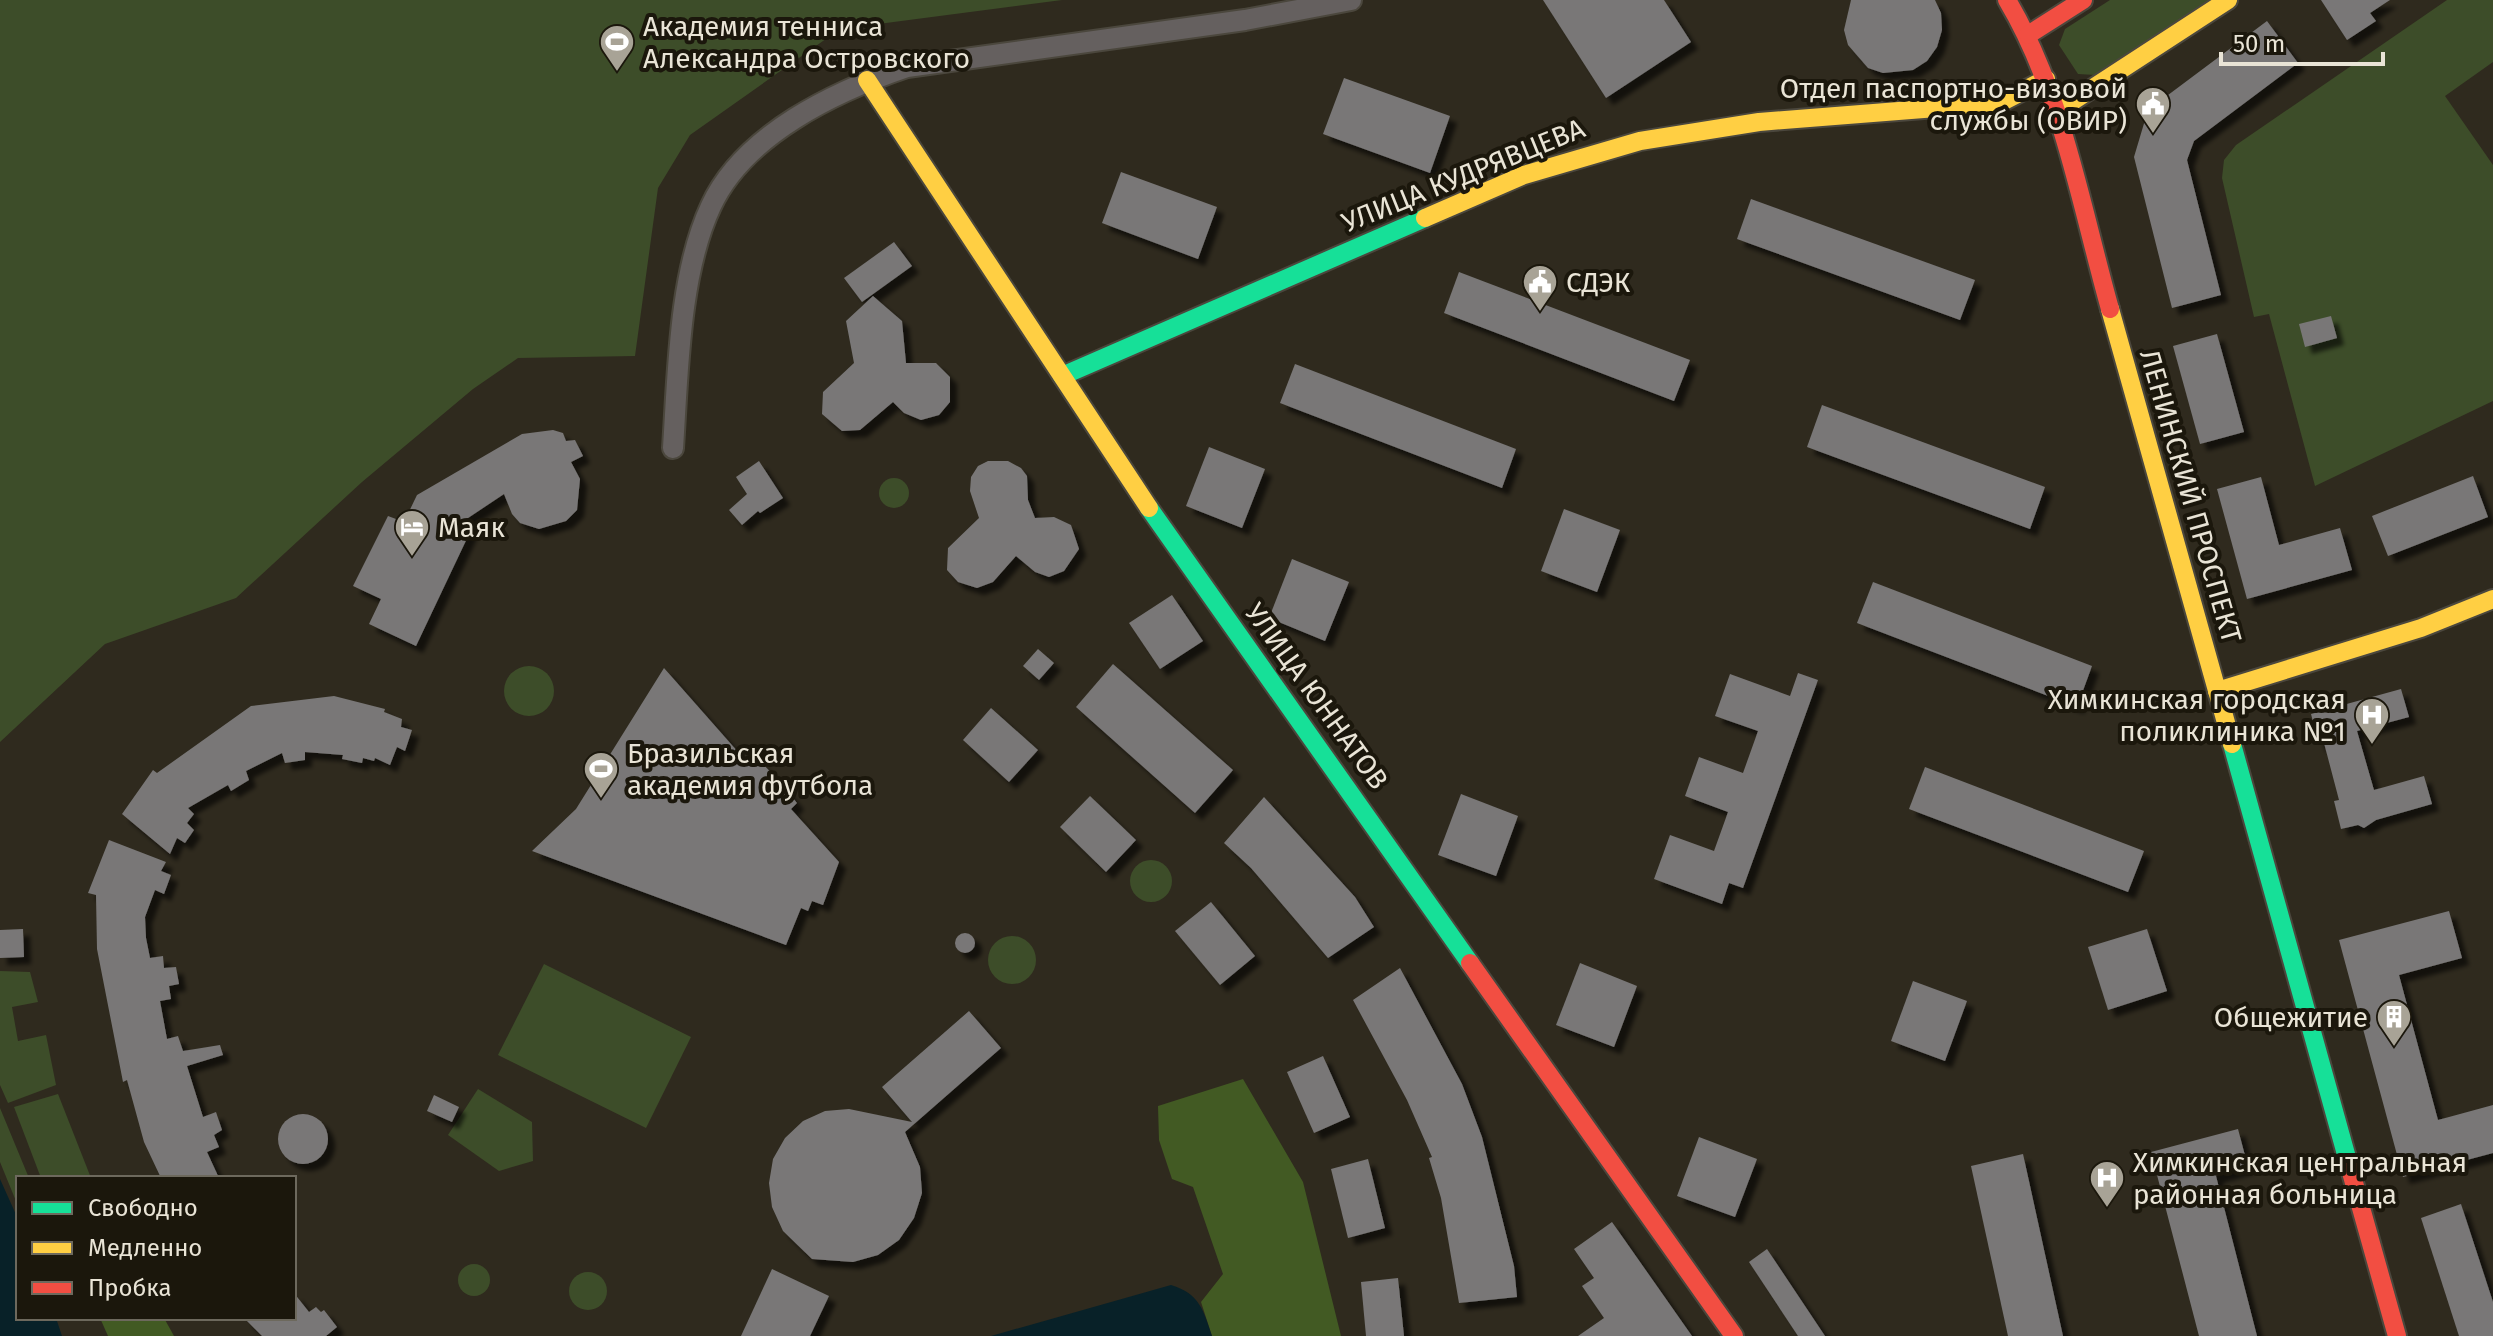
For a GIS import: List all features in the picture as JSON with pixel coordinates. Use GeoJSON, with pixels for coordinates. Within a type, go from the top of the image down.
{"type":"FeatureCollection","features":[{"type":"Feature","properties":{"kind":"street"},"geometry":{"type":"LineString","coordinates":[[673,448],[682,337],[692,269],[711,205],[748,156],[800,114],[867,80],[907,67],[1245,20],[1351,0]]}},
{"type":"Feature","properties":{"kind":"street","name":"ЛЕНИНСКИЙ ПРОСПЕКТ"},"geometry":{"type":"LineString","coordinates":[[2007,0],[2028,35],[2046,79],[2053,114],[2397,1336]]}},
{"type":"Feature","properties":{"kind":"street"},"geometry":{"type":"LineString","coordinates":[[2028,35],[2083,0]]}},
{"type":"Feature","properties":{"kind":"street"},"geometry":{"type":"LineString","coordinates":[[2053,114],[2228,0]]}},
{"type":"Feature","properties":{"kind":"street","name":"УЛИЦА КУДРЯВЦЕВА"},"geometry":{"type":"LineString","coordinates":[[1062,376],[1524,175],[1583,153],[1689,131],[2000,103],[2046,79]]}},
{"type":"Feature","properties":{"kind":"street","name":"УЛИЦА ЮННАТОВ"},"geometry":{"type":"LineString","coordinates":[[867,80],[1171,541],[1734,1336]]}},
{"type":"Feature","properties":{"kind":"street"},"geometry":{"type":"LineString","coordinates":[[2217,691],[2421,628],[2493,599]]}},
{"type":"Feature","properties":{"kind":"green space"},"geometry":{"type":"Polygon","coordinates":[[[0,0],[1062,0],[840,29],[690,135],[658,188],[635,356],[518,358],[473,389],[362,482],[236,598],[105,644],[0,742],[0,0]]]}},
{"type":"Feature","properties":{"kind":"green space"},"geometry":{"type":"Polygon","coordinates":[[[2110,0],[2210,0],[2095,75],[2078,74],[2059,45],[2065,29],[2110,0]]]}},
{"type":"Feature","properties":{"kind":"green space"},"geometry":{"type":"Polygon","coordinates":[[[2447,0],[2493,0],[2493,62],[2445,96],[2493,165],[2493,401],[2315,486],[2269,314],[2254,317],[2222,178],[2224,160],[2236,145],[2447,0]]]}},
{"type":"Feature","properties":{"kind":"green space"},"geometry":{"type":"Polygon","coordinates":[[[894,478],[905,482],[909,493],[905,504],[894,508],[883,504],[879,493],[883,482],[894,478]]]}},
{"type":"Feature","properties":{"kind":"green space"},"geometry":{"type":"Polygon","coordinates":[[[529,666],[547,673],[554,691],[547,709],[529,716],[511,709],[504,691],[511,673],[529,666]]]}},
{"type":"Feature","properties":{"kind":"green space"},"geometry":{"type":"Polygon","coordinates":[[[1151,860],[1166,866],[1172,881],[1166,896],[1151,902],[1136,896],[1130,881],[1136,866],[1151,860]]]}},
{"type":"Feature","properties":{"kind":"green space"},"geometry":{"type":"Polygon","coordinates":[[[1012,936],[1029,943],[1036,960],[1029,977],[1012,984],[995,977],[988,960],[995,943],[1012,936]]]}},
{"type":"Feature","properties":{"kind":"green space"},"geometry":{"type":"Polygon","coordinates":[[[544,964],[691,1037],[646,1128],[498,1055],[544,964]]]}},
{"type":"Feature","properties":{"kind":"green space"},"geometry":{"type":"Polygon","coordinates":[[[0,971],[30,972],[38,1002],[12,1007],[18,1041],[46,1035],[56,1085],[8,1103],[0,1085],[0,971]]]}},
{"type":"Feature","properties":{"kind":"green space"},"geometry":{"type":"Polygon","coordinates":[[[1243,1079],[1303,1182],[1341,1336],[1212,1336],[1201,1302],[1223,1274],[1193,1187],[1172,1179],[1159,1140],[1158,1106],[1243,1079]]]}},
{"type":"Feature","properties":{"kind":"green space"},"geometry":{"type":"Polygon","coordinates":[[[478,1089],[532,1122],[533,1161],[499,1171],[448,1135],[478,1089]]]}},
{"type":"Feature","properties":{"kind":"green space"},"geometry":{"type":"Polygon","coordinates":[[[58,1094],[90,1176],[40,1176],[14,1107],[58,1094]]]}},
{"type":"Feature","properties":{"kind":"green space"},"geometry":{"type":"Polygon","coordinates":[[[0,1108],[28,1176],[16,1176],[16,1201],[0,1162],[0,1108]]]}},
{"type":"Feature","properties":{"kind":"green space"},"geometry":{"type":"Polygon","coordinates":[[[474,1264],[485,1269],[490,1280],[485,1291],[474,1296],[463,1291],[458,1280],[463,1269],[474,1264]]]}},
{"type":"Feature","properties":{"kind":"green space"},"geometry":{"type":"Polygon","coordinates":[[[588,1272],[601,1278],[607,1291],[601,1304],[588,1310],[575,1304],[569,1291],[575,1278],[588,1272]]]}},
{"type":"Feature","properties":{"kind":"green space"},"geometry":{"type":"Polygon","coordinates":[[[101,1320],[165,1320],[174,1336],[108,1336],[101,1320]]]}},
{"type":"Feature","properties":{"kind":"water"},"geometry":{"type":"Polygon","coordinates":[[[0,1179],[16,1215],[16,1320],[57,1320],[62,1336],[0,1336],[0,1179]]]}},
{"type":"Feature","properties":{"kind":"water"},"geometry":{"type":"Polygon","coordinates":[[[1171,1285],[1188,1293],[1199,1304],[1212,1336],[991,1336],[1171,1285]]]}},
{"type":"Feature","properties":{"kind":"building"},"geometry":{"type":"Polygon","coordinates":[[[1543,0],[1664,0],[1691,42],[1606,98],[1543,0]]]}},
{"type":"Feature","properties":{"kind":"building"},"geometry":{"type":"Polygon","coordinates":[[[1851,0],[1935,0],[1941,13],[1942,30],[1937,47],[1927,61],[1913,70],[1883,73],[1868,68],[1848,45],[1844,30],[1851,0]]]}},
{"type":"Feature","properties":{"kind":"building"},"geometry":{"type":"Polygon","coordinates":[[[2321,0],[2390,0],[2370,13],[2376,21],[2347,40],[2321,0]]]}},
{"type":"Feature","properties":{"kind":"building"},"geometry":{"type":"Polygon","coordinates":[[[2267,21],[2298,63],[2194,141],[2187,160],[2221,295],[2172,308],[2134,157],[2148,110],[2267,21]]]}},
{"type":"Feature","properties":{"kind":"building"},"geometry":{"type":"Polygon","coordinates":[[[1344,78],[1450,116],[1430,173],[1323,134],[1344,78]]]}},
{"type":"Feature","properties":{"kind":"building"},"geometry":{"type":"Polygon","coordinates":[[[1121,172],[1217,207],[1198,259],[1102,223],[1121,172]]]}},
{"type":"Feature","properties":{"kind":"building"},"geometry":{"type":"Polygon","coordinates":[[[1751,199],[1975,280],[1960,320],[1737,239],[1751,199]]]}},
{"type":"Feature","properties":{"kind":"building"},"geometry":{"type":"Polygon","coordinates":[[[894,242],[912,266],[862,302],[844,278],[894,242]]]}},
{"type":"Feature","properties":{"kind":"building"},"geometry":{"type":"Polygon","coordinates":[[[1459,272],[1690,360],[1674,401],[1444,313],[1459,272]]]}},
{"type":"Feature","properties":{"kind":"building"},"geometry":{"type":"Polygon","coordinates":[[[873,296],[902,321],[906,363],[936,363],[950,377],[950,402],[939,415],[921,420],[904,413],[893,402],[860,430],[842,431],[822,414],[823,392],[854,363],[846,321],[873,296]]]}},
{"type":"Feature","properties":{"kind":"building"},"geometry":{"type":"Polygon","coordinates":[[[2331,316],[2337,338],[2305,347],[2299,324],[2331,316]]]}},
{"type":"Feature","properties":{"kind":"building"},"geometry":{"type":"Polygon","coordinates":[[[2217,334],[2244,432],[2200,444],[2173,346],[2217,334]]]}},
{"type":"Feature","properties":{"kind":"building"},"geometry":{"type":"Polygon","coordinates":[[[1295,364],[1516,449],[1502,488],[1280,403],[1295,364]]]}},
{"type":"Feature","properties":{"kind":"building"},"geometry":{"type":"Polygon","coordinates":[[[1822,405],[2045,487],[2030,529],[1807,447],[1822,405]]]}},
{"type":"Feature","properties":{"kind":"building","name":"Маяк"},"geometry":{"type":"Polygon","coordinates":[[[553,430],[563,433],[566,441],[575,440],[583,456],[571,462],[580,479],[577,510],[566,521],[539,529],[520,523],[512,514],[504,494],[456,526],[471,530],[416,646],[369,624],[381,599],[353,586],[388,516],[404,522],[417,495],[522,434],[553,430]]]}},
{"type":"Feature","properties":{"kind":"building"},"geometry":{"type":"Polygon","coordinates":[[[1209,447],[1265,469],[1242,528],[1186,506],[1209,447]]]}},
{"type":"Feature","properties":{"kind":"building"},"geometry":{"type":"Polygon","coordinates":[[[759,461],[783,498],[760,513],[758,511],[742,525],[729,510],[747,494],[736,477],[759,461]]]}},
{"type":"Feature","properties":{"kind":"building"},"geometry":{"type":"Polygon","coordinates":[[[988,461],[1008,461],[1021,468],[1027,476],[1028,500],[1035,518],[1054,517],[1071,525],[1079,549],[1064,571],[1049,577],[1035,572],[1016,556],[993,582],[977,588],[958,582],[947,570],[948,548],[979,518],[970,491],[971,477],[978,466],[988,461]]]}},
{"type":"Feature","properties":{"kind":"building"},"geometry":{"type":"Polygon","coordinates":[[[2473,476],[2488,517],[2388,556],[2372,516],[2473,476]]]}},
{"type":"Feature","properties":{"kind":"building"},"geometry":{"type":"Polygon","coordinates":[[[2261,477],[2279,545],[2340,528],[2352,570],[2247,599],[2217,489],[2261,477]]]}},
{"type":"Feature","properties":{"kind":"building"},"geometry":{"type":"Polygon","coordinates":[[[1564,509],[1620,530],[1597,592],[1541,571],[1564,509]]]}},
{"type":"Feature","properties":{"kind":"building"},"geometry":{"type":"Polygon","coordinates":[[[1292,559],[1349,582],[1325,641],[1269,618],[1292,559]]]}},
{"type":"Feature","properties":{"kind":"building"},"geometry":{"type":"Polygon","coordinates":[[[1873,582],[2092,666],[2077,707],[1857,623],[1873,582]]]}},
{"type":"Feature","properties":{"kind":"building"},"geometry":{"type":"Polygon","coordinates":[[[1172,595],[1203,641],[1160,669],[1129,623],[1172,595]]]}},
{"type":"Feature","properties":{"kind":"building"},"geometry":{"type":"Polygon","coordinates":[[[1038,649],[1054,663],[1039,680],[1023,666],[1038,649]]]}},
{"type":"Feature","properties":{"kind":"building"},"geometry":{"type":"Polygon","coordinates":[[[1113,664],[1233,770],[1195,813],[1076,707],[1113,664]]]}},
{"type":"Feature","properties":{"kind":"building"},"geometry":{"type":"Polygon","coordinates":[[[664,668],[746,761],[751,757],[757,765],[761,762],[779,781],[797,803],[791,809],[839,862],[823,905],[812,901],[808,911],[801,908],[786,945],[532,851],[576,809],[664,668]]]}},
{"type":"Feature","properties":{"kind":"building"},"geometry":{"type":"Polygon","coordinates":[[[1798,673],[1818,680],[1743,888],[1729,883],[1722,904],[1654,879],[1670,835],[1714,851],[1728,812],[1685,796],[1699,757],[1743,773],[1758,731],[1715,716],[1730,674],[1790,696],[1798,673]]]}},
{"type":"Feature","properties":{"kind":"building"},"geometry":{"type":"Polygon","coordinates":[[[2401,689],[2409,717],[2357,731],[2374,790],[2424,776],[2432,804],[2376,820],[2364,828],[2358,825],[2341,829],[2334,801],[2339,800],[2324,743],[2319,745],[2311,714],[2326,710],[2329,704],[2339,701],[2343,705],[2401,689]]]}},
{"type":"Feature","properties":{"kind":"building"},"geometry":{"type":"Polygon","coordinates":[[[334,696],[385,709],[384,712],[402,719],[401,727],[412,730],[405,751],[397,747],[390,765],[375,758],[374,761],[363,758],[362,763],[342,759],[343,755],[305,752],[305,760],[285,763],[282,753],[246,771],[249,780],[231,791],[228,785],[188,808],[194,814],[187,823],[194,830],[185,843],[177,838],[170,854],[122,814],[153,770],[157,773],[251,706],[334,696]]]}},
{"type":"Feature","properties":{"kind":"building"},"geometry":{"type":"Polygon","coordinates":[[[991,708],[1038,750],[1009,782],[963,740],[991,708]]]}},
{"type":"Feature","properties":{"kind":"building"},"geometry":{"type":"Polygon","coordinates":[[[1925,767],[2144,851],[2128,892],[1909,809],[1925,767]]]}},
{"type":"Feature","properties":{"kind":"building"},"geometry":{"type":"Polygon","coordinates":[[[1461,794],[1518,816],[1496,876],[1438,855],[1461,794]]]}},
{"type":"Feature","properties":{"kind":"building"},"geometry":{"type":"Polygon","coordinates":[[[1090,796],[1136,840],[1106,872],[1060,827],[1090,796]]]}},
{"type":"Feature","properties":{"kind":"building"},"geometry":{"type":"Polygon","coordinates":[[[1264,797],[1355,897],[1374,927],[1328,958],[1251,868],[1224,843],[1264,797]]]}},
{"type":"Feature","properties":{"kind":"building"},"geometry":{"type":"Polygon","coordinates":[[[109,840],[166,862],[161,871],[171,875],[164,894],[155,890],[145,917],[146,938],[150,958],[163,956],[164,968],[176,967],[179,984],[169,986],[171,999],[160,1001],[167,1039],[178,1036],[183,1051],[220,1045],[223,1055],[187,1066],[203,1117],[216,1112],[222,1130],[214,1135],[219,1147],[207,1152],[218,1176],[160,1176],[144,1142],[127,1080],[123,1082],[97,949],[96,895],[88,893],[109,840]]]}},
{"type":"Feature","properties":{"kind":"building"},"geometry":{"type":"Polygon","coordinates":[[[1211,902],[1255,956],[1220,985],[1175,931],[1211,902]]]}},
{"type":"Feature","properties":{"kind":"building","name":"Общежитие"},"geometry":{"type":"Polygon","coordinates":[[[2449,911],[2462,958],[2399,975],[2438,1120],[2493,1105],[2493,1153],[2403,1177],[2339,940],[2449,911]]]}},
{"type":"Feature","properties":{"kind":"building"},"geometry":{"type":"Polygon","coordinates":[[[23,929],[24,957],[0,958],[0,930],[23,929]]]}},
{"type":"Feature","properties":{"kind":"building"},"geometry":{"type":"Polygon","coordinates":[[[2147,929],[2167,991],[2108,1010],[2088,947],[2147,929]]]}},
{"type":"Feature","properties":{"kind":"building"},"geometry":{"type":"Polygon","coordinates":[[[961,933],[969,933],[975,943],[969,953],[961,953],[955,947],[955,939],[961,933]]]}},
{"type":"Feature","properties":{"kind":"building"},"geometry":{"type":"Polygon","coordinates":[[[1580,963],[1637,986],[1614,1047],[1556,1025],[1580,963]]]}},
{"type":"Feature","properties":{"kind":"building"},"geometry":{"type":"Polygon","coordinates":[[[1400,968],[1462,1084],[1482,1137],[1514,1266],[1517,1297],[1459,1303],[1441,1198],[1429,1158],[1432,1157],[1407,1100],[1353,1000],[1400,968]]]}},
{"type":"Feature","properties":{"kind":"building"},"geometry":{"type":"Polygon","coordinates":[[[1913,981],[1967,1001],[1945,1061],[1891,1041],[1913,981]]]}},
{"type":"Feature","properties":{"kind":"building"},"geometry":{"type":"Polygon","coordinates":[[[969,1011],[1001,1048],[905,1132],[920,1167],[922,1193],[914,1218],[899,1240],[878,1255],[853,1262],[812,1259],[783,1231],[772,1207],[769,1183],[773,1159],[785,1138],[803,1121],[825,1111],[849,1109],[912,1122],[882,1087],[969,1011]]]}},
{"type":"Feature","properties":{"kind":"building"},"geometry":{"type":"Polygon","coordinates":[[[1323,1056],[1350,1117],[1314,1133],[1287,1072],[1323,1056]]]}},
{"type":"Feature","properties":{"kind":"building"},"geometry":{"type":"Polygon","coordinates":[[[434,1095],[459,1107],[452,1122],[427,1111],[434,1095]]]}},
{"type":"Feature","properties":{"kind":"building"},"geometry":{"type":"Polygon","coordinates":[[[303,1114],[320,1122],[328,1139],[320,1156],[303,1164],[286,1156],[278,1139],[286,1122],[303,1114]]]}},
{"type":"Feature","properties":{"kind":"building"},"geometry":{"type":"Polygon","coordinates":[[[2238,1129],[2248,1167],[2216,1176],[2257,1336],[2199,1336],[2151,1152],[2238,1129]]]}},
{"type":"Feature","properties":{"kind":"building"},"geometry":{"type":"Polygon","coordinates":[[[1699,1137],[1757,1159],[1735,1217],[1677,1196],[1699,1137]]]}},
{"type":"Feature","properties":{"kind":"building"},"geometry":{"type":"Polygon","coordinates":[[[2023,1154],[2063,1336],[2008,1336],[1971,1166],[2023,1154]]]}},
{"type":"Feature","properties":{"kind":"building"},"geometry":{"type":"Polygon","coordinates":[[[1368,1159],[1385,1228],[1348,1238],[1331,1169],[1368,1159]]]}},
{"type":"Feature","properties":{"kind":"building"},"geometry":{"type":"Polygon","coordinates":[[[2461,1204],[2493,1302],[2493,1336],[2459,1336],[2421,1218],[2461,1204]]]}},
{"type":"Feature","properties":{"kind":"building"},"geometry":{"type":"Polygon","coordinates":[[[1612,1222],[1692,1336],[1578,1336],[1604,1318],[1582,1286],[1594,1278],[1574,1249],[1612,1222]]]}},
{"type":"Feature","properties":{"kind":"building"},"geometry":{"type":"Polygon","coordinates":[[[1767,1249],[1825,1336],[1798,1336],[1749,1262],[1767,1249]]]}},
{"type":"Feature","properties":{"kind":"building"},"geometry":{"type":"Polygon","coordinates":[[[772,1269],[829,1296],[810,1336],[741,1336],[772,1269]]]}},
{"type":"Feature","properties":{"kind":"building"},"geometry":{"type":"Polygon","coordinates":[[[1398,1278],[1404,1336],[1366,1336],[1361,1282],[1398,1278]]]}},
{"type":"Feature","properties":{"kind":"building"},"geometry":{"type":"Polygon","coordinates":[[[296,1296],[309,1312],[316,1307],[321,1312],[324,1310],[337,1327],[326,1336],[262,1336],[246,1320],[296,1320],[296,1296]]]}},
{"type":"Feature","properties":{"kind":"traffic: fast"},"geometry":{"type":"LineString","coordinates":[[1062,376],[1425,218]]}},
{"type":"Feature","properties":{"kind":"traffic: fast"},"geometry":{"type":"LineString","coordinates":[[1149,508],[1470,963]]}},
{"type":"Feature","properties":{"kind":"traffic: fast"},"geometry":{"type":"LineString","coordinates":[[2232,744],[2349,1165]]}},
{"type":"Feature","properties":{"kind":"traffic: slow"},"geometry":{"type":"LineString","coordinates":[[2053,114],[2228,0]]}},
{"type":"Feature","properties":{"kind":"traffic: slow"},"geometry":{"type":"LineString","coordinates":[[1425,218],[1524,175],[1640,141],[1759,122],[2000,103],[2046,79]]}},
{"type":"Feature","properties":{"kind":"traffic: slow"},"geometry":{"type":"LineString","coordinates":[[867,80],[1149,508]]}},
{"type":"Feature","properties":{"kind":"traffic: slow"},"geometry":{"type":"LineString","coordinates":[[2110,309],[2232,744]]}},
{"type":"Feature","properties":{"kind":"traffic: slow"},"geometry":{"type":"LineString","coordinates":[[2217,691],[2421,628],[2493,599]]}},
{"type":"Feature","properties":{"kind":"traffic: jam"},"geometry":{"type":"LineString","coordinates":[[2007,0],[2026,35],[2056,111],[2110,309]]}},
{"type":"Feature","properties":{"kind":"traffic: jam"},"geometry":{"type":"LineString","coordinates":[[2028,35],[2083,0]]}},
{"type":"Feature","properties":{"kind":"traffic: jam"},"geometry":{"type":"LineString","coordinates":[[1470,963],[1734,1336]]}},
{"type":"Feature","properties":{"kind":"traffic: jam"},"geometry":{"type":"LineString","coordinates":[[2349,1165],[2397,1336]]}},
{"type":"Feature","properties":{"kind":"place","name":"Академия тенниса Александра Островского"},"geometry":{"type":"Point","coordinates":[617,73]}},
{"type":"Feature","properties":{"kind":"place","name":"Отдел паспортно-визовой службы (ОВИР)"},"geometry":{"type":"Point","coordinates":[2153,135]}},
{"type":"Feature","properties":{"kind":"place","name":"СДЭК"},"geometry":{"type":"Point","coordinates":[1540,313]}},
{"type":"Feature","properties":{"kind":"place","name":"Маяк"},"geometry":{"type":"Point","coordinates":[412,558]}},
{"type":"Feature","properties":{"kind":"place","name":"Химкинская городская поликлиника №1"},"geometry":{"type":"Point","coordinates":[2372,746]}},
{"type":"Feature","properties":{"kind":"place","name":"Бразильская академия футбола"},"geometry":{"type":"Point","coordinates":[601,800]}},
{"type":"Feature","properties":{"kind":"place","name":"Общежитие"},"geometry":{"type":"Point","coordinates":[2394,1048]}},
{"type":"Feature","properties":{"kind":"place","name":"Химкинская центральная районная больница"},"geometry":{"type":"Point","coordinates":[2107,1209]}}]}
